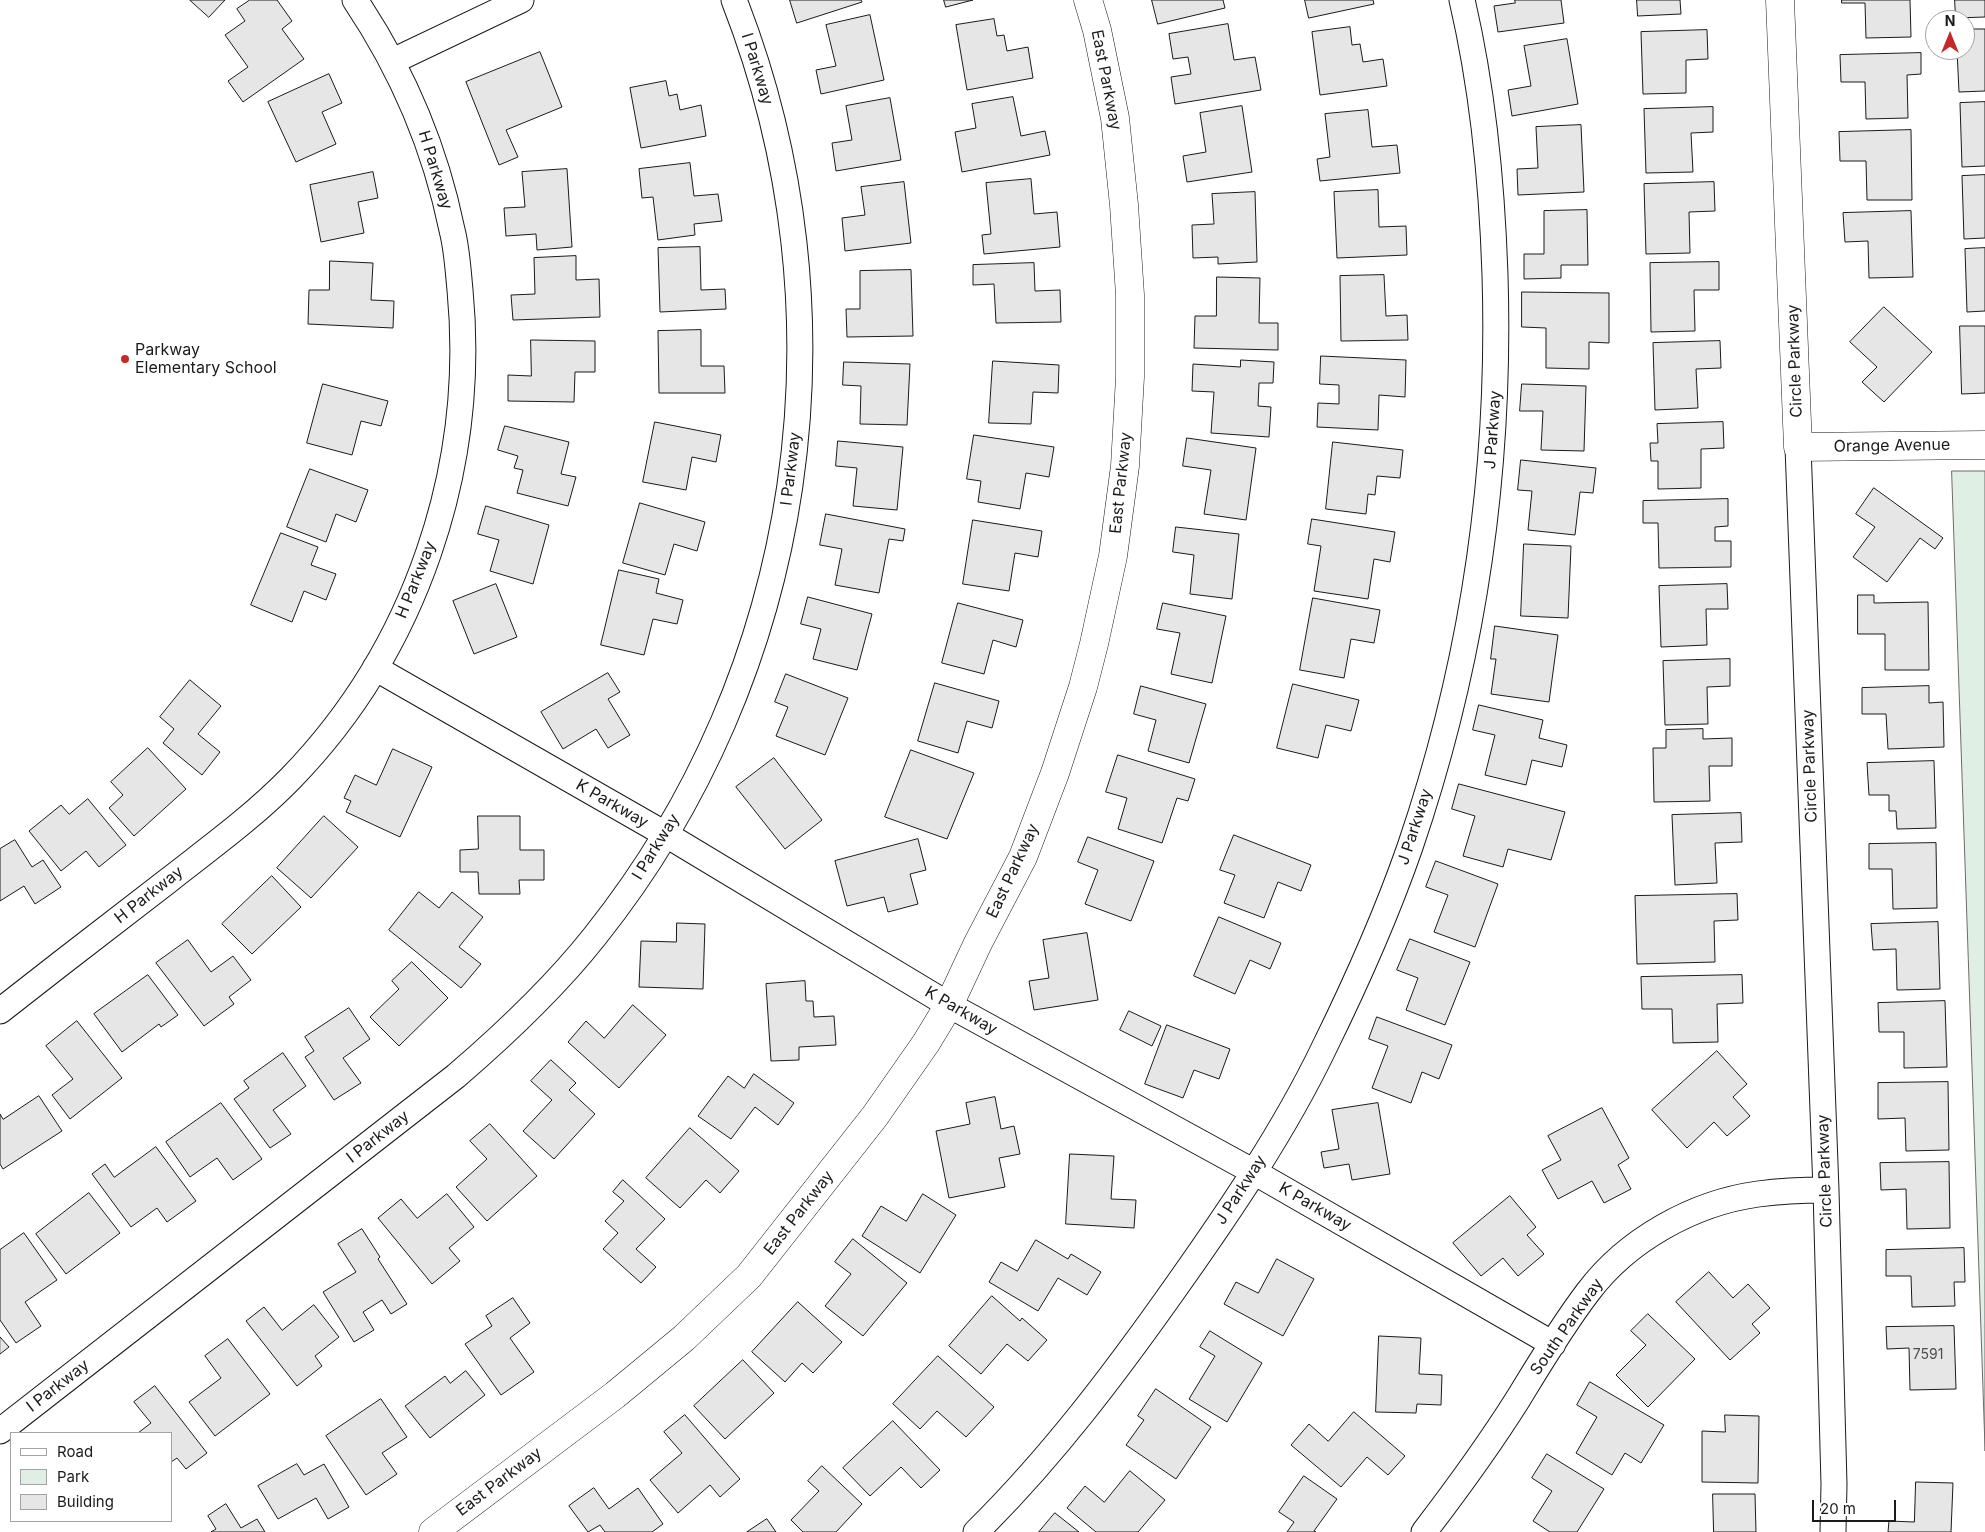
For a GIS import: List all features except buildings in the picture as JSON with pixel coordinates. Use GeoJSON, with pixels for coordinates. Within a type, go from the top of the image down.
{"type":"FeatureCollection","features":[{"type":"Feature","properties":{"kind":"street","name":"H Parkway"},"geometry":{"type":"LineString","coordinates":[[0,1011],[245,822],[292,777],[353,702],[375,668],[406,609],[434,540],[449,487],[459,423],[464,358],[464,328],[453,231],[437,168],[414,108],[393,61],[355,0]]}},
{"type":"Feature","properties":{"kind":"street"},"geometry":{"type":"LineString","coordinates":[[393,61],[521,0]]}},
{"type":"Feature","properties":{"kind":"street","name":"I Parkway"},"geometry":{"type":"LineString","coordinates":[[0,1431],[456,1076],[506,1033],[552,986],[595,936],[634,883],[665,834],[701,770],[728,710],[751,649],[770,586],[795,456],[801,358],[799,291],[793,226],[775,129],[758,66],[734,0]]}},
{"type":"Feature","properties":{"kind":"street","name":"East Parkway"},"geometry":{"type":"LineString","coordinates":[[433,1532],[615,1395],[684,1338],[749,1276],[875,1116],[926,1043],[949,1005],[978,942],[1022,857],[1055,773],[1094,644],[1115,538],[1125,466],[1130,377],[1130,295],[1115,118],[1088,0]]}},
{"type":"Feature","properties":{"kind":"street","name":"J Parkway"},"geometry":{"type":"LineString","coordinates":[[976,1532],[1064,1437],[1127,1356],[1254,1172],[1297,1100],[1323,1051],[1370,951],[1410,848],[1442,742],[1467,634],[1477,580],[1491,470],[1497,345],[1494,234],[1484,124],[1462,0]]}},
{"type":"Feature","properties":{"kind":"street","name":"Circle Parkway"},"geometry":{"type":"LineString","coordinates":[[1780,0],[1826,1190],[1834,1484],[1833,1532]]}},
{"type":"Feature","properties":{"kind":"street","name":"Orange Avenue"},"geometry":{"type":"LineString","coordinates":[[1798,447],[1985,445]]}},
{"type":"Feature","properties":{"kind":"street","name":"K Parkway"},"geometry":{"type":"LineString","coordinates":[[375,668],[665,834],[949,1005],[1254,1172],[1552,1344]]}},
{"type":"Feature","properties":{"kind":"street","name":"South Parkway"},"geometry":{"type":"LineString","coordinates":[[1424,1532],[1456,1491],[1589,1291],[1610,1266],[1636,1245],[1663,1227],[1694,1212],[1724,1201],[1757,1194],[1826,1190]]}},
{"type":"Feature","properties":{"kind":"green space"},"geometry":{"type":"Polygon","coordinates":[[[1952,471],[1985,471],[1985,1448],[1952,471]]]}},
{"type":"Feature","properties":{"kind":"place","name":"Parkway Elementary School"},"geometry":{"type":"Point","coordinates":[125,359]}}]}
